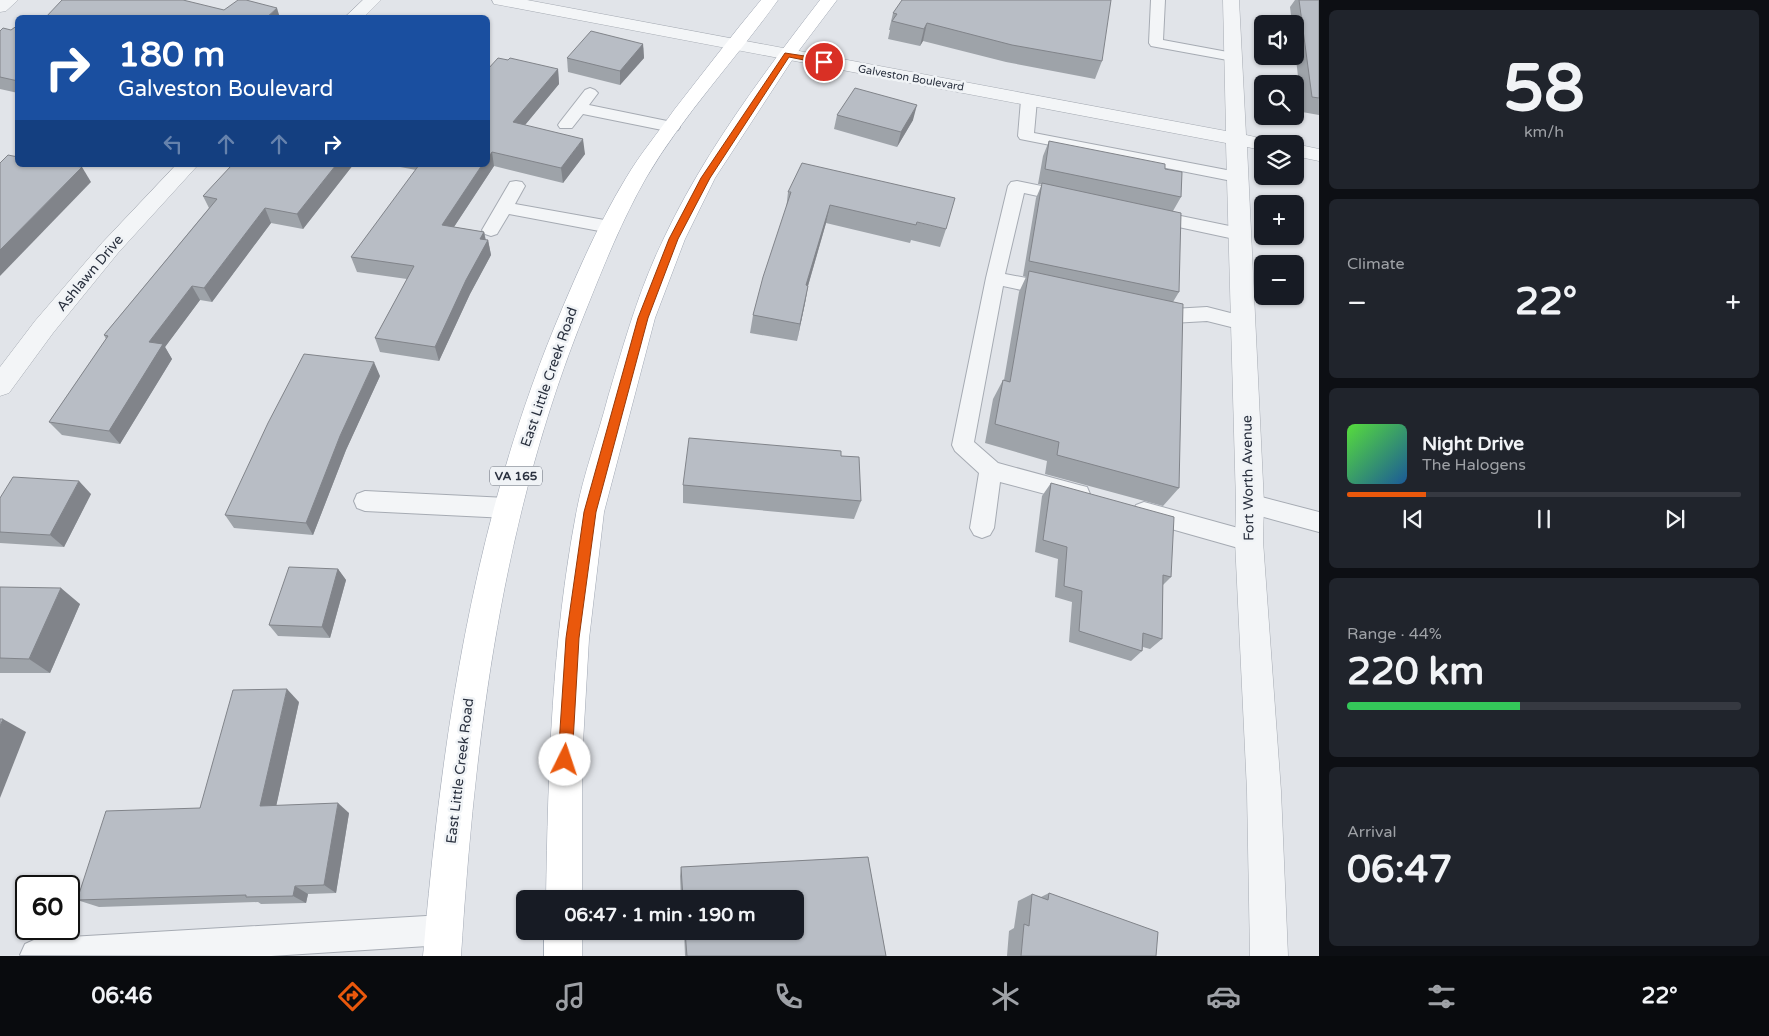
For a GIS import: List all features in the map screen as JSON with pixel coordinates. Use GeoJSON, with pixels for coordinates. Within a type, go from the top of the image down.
{"type":"FeatureCollection","features":[{"type":"Feature","properties":{"kind":"main road","name":"East Little Creek Road"},"geometry":{"type":"LineString","coordinates":[[442,943],[446,877],[474,663],[507,508],[535,410],[566,324],[610,227],[644,164],[733,45],[770,0]]}},
{"type":"Feature","properties":{"kind":"main road"},"geometry":{"type":"LineString","coordinates":[[564,890],[565,760],[573,638],[590,512],[643,318],[674,239],[705,178],[787,55],[829,0]]}},
{"type":"Feature","properties":{"kind":"main road"},"geometry":{"type":"LineString","coordinates":[[563,940],[563,956]]}},
{"type":"Feature","properties":{"kind":"street"},"geometry":{"type":"LineString","coordinates":[[0,7],[10,0]]}},
{"type":"Feature","properties":{"kind":"street"},"geometry":{"type":"LineString","coordinates":[[356,15],[373,0]]}},
{"type":"Feature","properties":{"kind":"street","name":"Galveston Boulevard"},"geometry":{"type":"LineString","coordinates":[[500,0],[1250,142]]}},
{"type":"Feature","properties":{"kind":"street","name":"Fort Worth Avenue"},"geometry":{"type":"LineString","coordinates":[[1231,0],[1233,57],[1250,142],[1237,177],[1250,504],[1249,540],[1264,791],[1269,956]]}},
{"type":"Feature","properties":{"kind":"street"},"geometry":{"type":"LineString","coordinates":[[1304,152],[1319,155]]}},
{"type":"Feature","properties":{"kind":"street","name":"Ashlawn Drive"},"geometry":{"type":"LineString","coordinates":[[0,386],[44,328],[110,248],[186,167]]}},
{"type":"Feature","properties":{"kind":"lane"},"geometry":{"type":"LineString","coordinates":[[1158,0],[1156,42],[1233,57]]}},
{"type":"Feature","properties":{"kind":"lane"},"geometry":{"type":"LineString","coordinates":[[566,124],[590,92]]}},
{"type":"Feature","properties":{"kind":"lane"},"geometry":{"type":"LineString","coordinates":[[1029,100],[1026,136],[1237,177]]}},
{"type":"Feature","properties":{"kind":"lane"},"geometry":{"type":"LineString","coordinates":[[579,108],[672,127]]}},
{"type":"Feature","properties":{"kind":"lane"},"geometry":{"type":"LineString","coordinates":[[490,230],[516,186]]}},
{"type":"Feature","properties":{"kind":"lane"},"geometry":{"type":"LineString","coordinates":[[1083,200],[1017,186],[995,278],[963,445],[991,470],[1096,498]]}},
{"type":"Feature","properties":{"kind":"lane"},"geometry":{"type":"LineString","coordinates":[[503,207],[610,227]]}},
{"type":"Feature","properties":{"kind":"lane"},"geometry":{"type":"LineString","coordinates":[[1131,211],[1239,234]]}},
{"type":"Feature","properties":{"kind":"lane"},"geometry":{"type":"LineString","coordinates":[[995,278],[1070,294]]}},
{"type":"Feature","properties":{"kind":"lane"},"geometry":{"type":"LineString","coordinates":[[1135,308],[1172,316],[1206,314],[1243,323]]}},
{"type":"Feature","properties":{"kind":"lane"},"geometry":{"type":"LineString","coordinates":[[982,528],[991,470]]}},
{"type":"Feature","properties":{"kind":"lane"},"geometry":{"type":"LineString","coordinates":[[365,501],[507,508]]}},
{"type":"Feature","properties":{"kind":"lane"},"geometry":{"type":"LineString","coordinates":[[1250,504],[1319,522]]}},
{"type":"Feature","properties":{"kind":"lane"},"geometry":{"type":"LineString","coordinates":[[1124,506],[1249,540]]}},
{"type":"Feature","properties":{"kind":"lane"},"geometry":{"type":"LineString","coordinates":[[36,955],[442,943]]}},
{"type":"Feature","properties":{"kind":"building"},"geometry":{"type":"Polygon","coordinates":[[[62,0],[183,0],[224,10],[238,0],[246,0],[277,8],[269,15],[48,15],[62,0]]]}},
{"type":"Feature","properties":{"kind":"building"},"geometry":{"type":"Polygon","coordinates":[[[902,0],[1111,0],[1102,61],[1012,45],[927,23],[924,29],[892,21],[897,14],[893,13],[902,0]]]}},
{"type":"Feature","properties":{"kind":"building"},"geometry":{"type":"Polygon","coordinates":[[[1299,0],[1319,0],[1319,98],[1312,97],[1304,37],[1304,15],[1301,15],[1299,0]]]}},
{"type":"Feature","properties":{"kind":"building"},"geometry":{"type":"Polygon","coordinates":[[[15,27],[15,80],[0,77],[0,31],[3,28],[11,30],[15,27]]]}},
{"type":"Feature","properties":{"kind":"building"},"geometry":{"type":"Polygon","coordinates":[[[591,31],[643,44],[620,71],[567,58],[591,31]]]}},
{"type":"Feature","properties":{"kind":"building"},"geometry":{"type":"Polygon","coordinates":[[[498,58],[508,60],[510,58],[558,69],[513,122],[583,139],[561,168],[492,152],[490,155],[490,67],[498,58]]]}},
{"type":"Feature","properties":{"kind":"building"},"geometry":{"type":"Polygon","coordinates":[[[855,88],[917,105],[901,132],[837,115],[855,88]]]}},
{"type":"Feature","properties":{"kind":"building"},"geometry":{"type":"Polygon","coordinates":[[[1049,141],[1165,164],[1165,169],[1182,172],[1181,197],[1045,169],[1049,141]]]}},
{"type":"Feature","properties":{"kind":"building"},"geometry":{"type":"Polygon","coordinates":[[[8,155],[15,156],[15,167],[82,167],[0,250],[0,163],[8,155]]]}},
{"type":"Feature","properties":{"kind":"building"},"geometry":{"type":"Polygon","coordinates":[[[802,163],[955,198],[946,229],[917,222],[916,225],[830,205],[806,285],[808,286],[800,324],[753,315],[763,277],[791,192],[788,192],[802,163]]]}},
{"type":"Feature","properties":{"kind":"building"},"geometry":{"type":"Polygon","coordinates":[[[230,167],[334,167],[297,214],[265,208],[204,288],[192,286],[149,342],[163,344],[109,431],[49,422],[108,336],[104,335],[217,199],[203,196],[230,167]]]}},
{"type":"Feature","properties":{"kind":"building"},"geometry":{"type":"Polygon","coordinates":[[[418,167],[481,167],[442,225],[484,232],[480,239],[488,240],[466,280],[435,347],[375,338],[414,266],[351,257],[418,167]]]}},
{"type":"Feature","properties":{"kind":"building"},"geometry":{"type":"Polygon","coordinates":[[[1042,183],[1181,213],[1179,292],[1029,261],[1042,183]]]}},
{"type":"Feature","properties":{"kind":"building"},"geometry":{"type":"Polygon","coordinates":[[[1029,271],[1183,304],[1179,488],[1057,455],[1059,442],[995,424],[1003,380],[1010,382],[1029,271]]]}},
{"type":"Feature","properties":{"kind":"building"},"geometry":{"type":"Polygon","coordinates":[[[304,354],[374,362],[340,436],[306,523],[225,515],[268,423],[304,354]]]}},
{"type":"Feature","properties":{"kind":"building"},"geometry":{"type":"Polygon","coordinates":[[[689,438],[841,451],[841,456],[859,457],[861,501],[683,485],[689,438]]]}},
{"type":"Feature","properties":{"kind":"building"},"geometry":{"type":"Polygon","coordinates":[[[13,477],[79,481],[50,535],[0,532],[0,498],[13,477]]]}},
{"type":"Feature","properties":{"kind":"building"},"geometry":{"type":"Polygon","coordinates":[[[1051,483],[1174,517],[1171,577],[1163,575],[1162,639],[1143,633],[1142,651],[1079,631],[1082,591],[1064,586],[1067,547],[1043,540],[1051,483]]]}},
{"type":"Feature","properties":{"kind":"building"},"geometry":{"type":"Polygon","coordinates":[[[289,567],[338,569],[322,627],[269,625],[289,567]]]}},
{"type":"Feature","properties":{"kind":"building"},"geometry":{"type":"Polygon","coordinates":[[[0,587],[61,588],[29,659],[0,658],[0,587]]]}},
{"type":"Feature","properties":{"kind":"building"},"geometry":{"type":"Polygon","coordinates":[[[287,689],[260,806],[338,803],[324,885],[295,886],[293,896],[246,897],[246,895],[80,900],[80,891],[106,811],[200,808],[233,690],[287,689]]]}},
{"type":"Feature","properties":{"kind":"building"},"geometry":{"type":"Polygon","coordinates":[[[868,857],[886,956],[687,956],[686,940],[804,940],[804,890],[682,890],[681,867],[868,857]]]}},
{"type":"Feature","properties":{"kind":"building"},"geometry":{"type":"Polygon","coordinates":[[[1049,893],[1158,932],[1156,956],[1021,956],[1024,924],[1029,926],[1032,894],[1048,900],[1049,893]]]}},
{"type":"Feature","properties":{"kind":"route"},"geometry":{"type":"LineString","coordinates":[[565,760],[573,638],[590,512],[643,318],[674,239],[705,178],[787,55],[824,62]]}}]}
